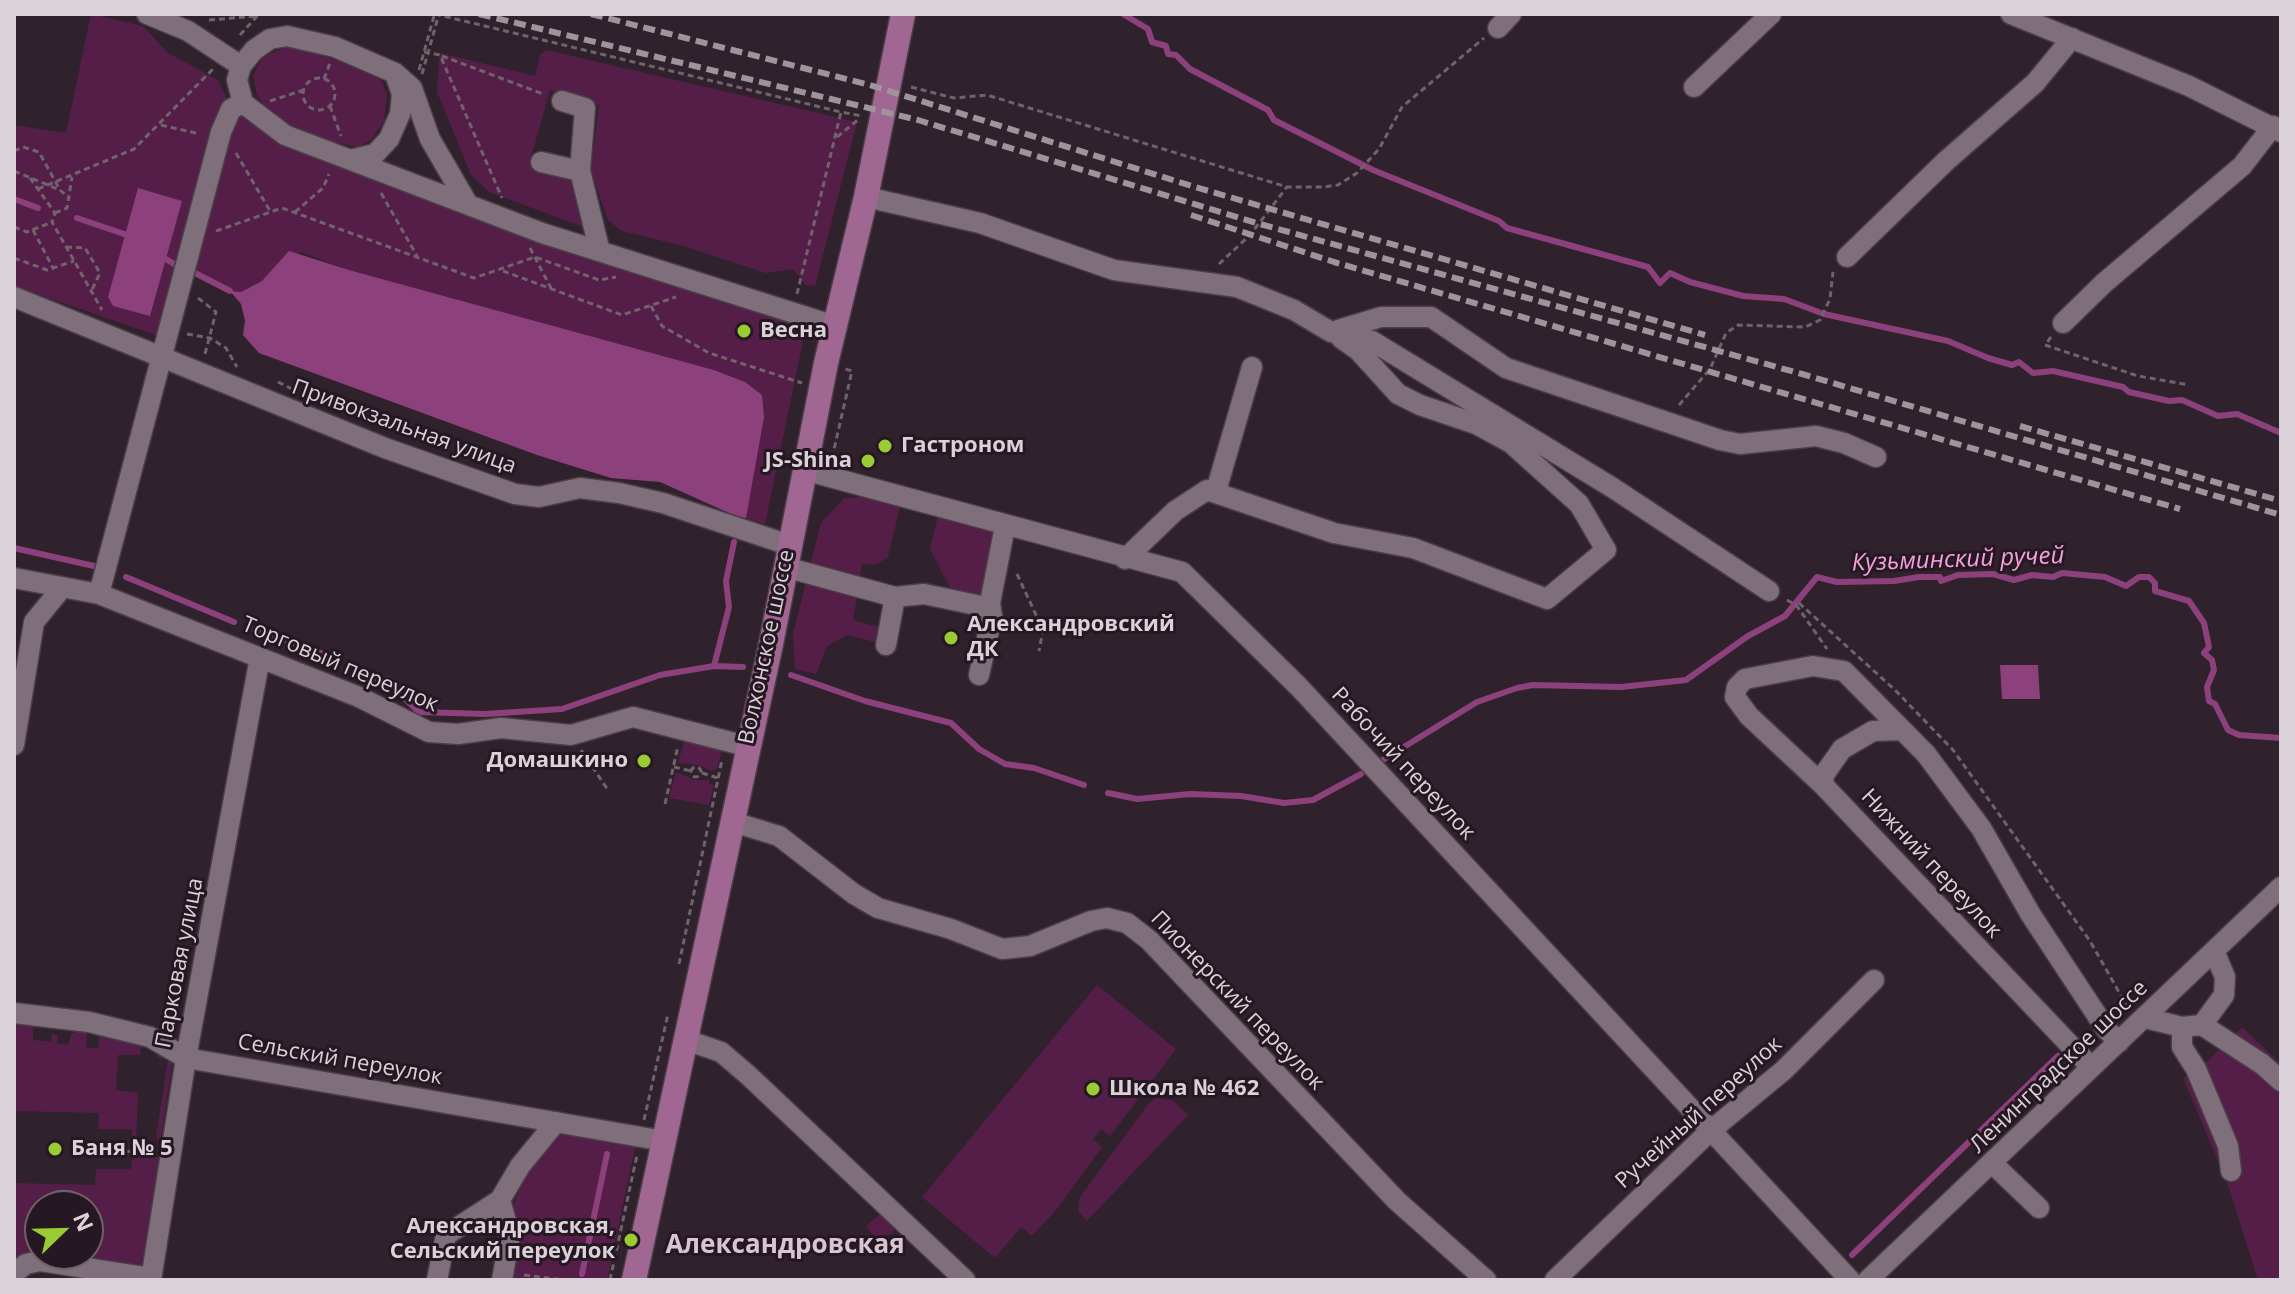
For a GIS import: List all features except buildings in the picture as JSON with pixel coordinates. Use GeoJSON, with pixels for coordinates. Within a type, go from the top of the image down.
{"type":"FeatureCollection","features":[{"type":"Feature","properties":{"kind":"main road","name":"Волхонское шоссе"},"geometry":{"type":"LineString","coordinates":[[634,1280],[652,1139],[686,1040],[733,822],[736,745],[787,556],[903,14]]}},
{"type":"Feature","properties":{"kind":"street"},"geometry":{"type":"LineString","coordinates":[[147,14],[188,31],[241,66]]}},
{"type":"Feature","properties":{"kind":"street"},"geometry":{"type":"LineString","coordinates":[[1694,87],[1771,14]]}},
{"type":"Feature","properties":{"kind":"street"},"geometry":{"type":"LineString","coordinates":[[2011,14],[2277,129],[2242,166],[2116,273],[2063,323]]}},
{"type":"Feature","properties":{"kind":"street"},"geometry":{"type":"LineString","coordinates":[[466,201],[430,139],[417,81],[335,47],[287,36],[270,39],[241,66],[237,80],[243,103],[285,135],[466,201],[542,233],[599,248],[835,326]]}},
{"type":"Feature","properties":{"kind":"street"},"geometry":{"type":"LineString","coordinates":[[1847,257],[1946,161],[2035,83],[2072,38]]}},
{"type":"Feature","properties":{"kind":"street"},"geometry":{"type":"LineString","coordinates":[[354,159],[375,154],[395,127],[402,94],[395,73]]}},
{"type":"Feature","properties":{"kind":"street"},"geometry":{"type":"LineString","coordinates":[[562,101],[585,108],[580,171],[599,248]]}},
{"type":"Feature","properties":{"kind":"street"},"geometry":{"type":"LineString","coordinates":[[99,594],[220,138],[231,109],[243,103]]}},
{"type":"Feature","properties":{"kind":"street"},"geometry":{"type":"LineString","coordinates":[[541,162],[580,171]]}},
{"type":"Feature","properties":{"kind":"street"},"geometry":{"type":"LineString","coordinates":[[866,197],[980,223],[1114,270],[1237,287],[1294,310],[1358,350],[1398,394],[1476,424],[1511,443],[1579,504],[1606,550],[1547,599],[1413,548],[1334,533],[1207,490],[1175,511],[1125,559]]}},
{"type":"Feature","properties":{"kind":"street","name":"Привокзальная улица"},"geometry":{"type":"LineString","coordinates":[[14,297],[164,355],[208,378],[385,448],[515,494],[539,497],[580,488],[663,503],[787,556],[895,597],[924,594],[981,606],[990,603]]}},
{"type":"Feature","properties":{"kind":"street"},"geometry":{"type":"LineString","coordinates":[[1331,332],[1381,317],[1431,317],[1506,368],[1740,444],[1816,436],[1844,443],[1876,457]]}},
{"type":"Feature","properties":{"kind":"street"},"geometry":{"type":"LineString","coordinates":[[1331,332],[1372,341],[1613,488],[1769,591]]}},
{"type":"Feature","properties":{"kind":"street"},"geometry":{"type":"LineString","coordinates":[[1216,491],[1252,367]]}},
{"type":"Feature","properties":{"kind":"street","name":"Рабочий переулок"},"geometry":{"type":"LineString","coordinates":[[804,470],[1182,572],[1224,611],[1538,941],[1709,1132],[1850,1280]]}},
{"type":"Feature","properties":{"kind":"street"},"geometry":{"type":"LineString","coordinates":[[979,675],[992,616],[990,603],[1005,526]]}},
{"type":"Feature","properties":{"kind":"street","name":"Торговый переулок"},"geometry":{"type":"LineString","coordinates":[[14,578],[99,594],[359,697],[429,732],[458,734],[501,728],[571,735],[633,717],[736,745]]}},
{"type":"Feature","properties":{"kind":"street"},"geometry":{"type":"LineString","coordinates":[[14,745],[34,622],[61,589]]}},
{"type":"Feature","properties":{"kind":"street"},"geometry":{"type":"LineString","coordinates":[[886,645],[895,597]]}},
{"type":"Feature","properties":{"kind":"street","name":"Парковая улица"},"geometry":{"type":"LineString","coordinates":[[151,1279],[186,1058],[260,657]]}},
{"type":"Feature","properties":{"kind":"street","name":"Нижний переулок"},"geometry":{"type":"LineString","coordinates":[[1844,671],[1813,666],[1745,679],[1737,687],[1735,697],[1749,716],[1824,786],[2091,1067]]}},
{"type":"Feature","properties":{"kind":"street"},"geometry":{"type":"LineString","coordinates":[[1844,671],[1926,754],[1981,828],[2031,915],[2106,1029],[2119,1042]]}},
{"type":"Feature","properties":{"kind":"street"},"geometry":{"type":"LineString","coordinates":[[1824,786],[1823,776],[1842,749],[1873,731],[1899,730]]}},
{"type":"Feature","properties":{"kind":"street","name":"Пионерский переулок"},"geometry":{"type":"LineString","coordinates":[[733,822],[779,836],[854,894],[878,908],[951,929],[1002,949],[1030,946],[1091,921],[1107,918],[1127,923],[1149,940],[1397,1201],[1486,1280]]}},
{"type":"Feature","properties":{"kind":"street","name":"Ленинградское шоссе"},"geometry":{"type":"LineString","coordinates":[[1868,1280],[2281,887]]}},
{"type":"Feature","properties":{"kind":"street"},"geometry":{"type":"LineString","coordinates":[[2214,951],[2225,977],[2224,995],[2192,1026],[2182,1047],[2196,1069],[2228,1146],[2231,1171]]}},
{"type":"Feature","properties":{"kind":"street","name":"Ручейный переулок"},"geometry":{"type":"LineString","coordinates":[[1555,1280],[1709,1132],[1784,1070],[1874,980]]}},
{"type":"Feature","properties":{"kind":"street","name":"Сельский переулок"},"geometry":{"type":"LineString","coordinates":[[14,1013],[89,1022],[150,1037],[186,1058],[652,1139]]}},
{"type":"Feature","properties":{"kind":"street"},"geometry":{"type":"LineString","coordinates":[[2145,1018],[2192,1026],[2262,1064],[2281,1081]]}},
{"type":"Feature","properties":{"kind":"street"},"geometry":{"type":"LineString","coordinates":[[686,1040],[721,1052],[748,1075],[965,1280]]}},
{"type":"Feature","properties":{"kind":"street"},"geometry":{"type":"LineString","coordinates":[[437,1280],[446,1235],[500,1200],[520,1166],[556,1122]]}},
{"type":"Feature","properties":{"kind":"street"},"geometry":{"type":"LineString","coordinates":[[1993,1164],[2039,1208]]}},
{"type":"Feature","properties":{"kind":"street"},"geometry":{"type":"LineString","coordinates":[[500,1200],[510,1235],[502,1276]]}},
{"type":"Feature","properties":{"kind":"street"},"geometry":{"type":"LineString","coordinates":[[14,1273],[26,1264],[40,1261],[151,1279]]}},
{"type":"Feature","properties":{"kind":"path"},"geometry":{"type":"LineString","coordinates":[[435,14],[454,16],[841,112],[862,114],[835,138]]}},
{"type":"Feature","properties":{"kind":"path"},"geometry":{"type":"LineString","coordinates":[[417,81],[435,14]]}},
{"type":"Feature","properties":{"kind":"path"},"geometry":{"type":"LineString","coordinates":[[417,81],[435,14]]}},
{"type":"Feature","properties":{"kind":"path"},"geometry":{"type":"LineString","coordinates":[[188,31],[210,20],[258,15]]}},
{"type":"Feature","properties":{"kind":"path"},"geometry":{"type":"LineString","coordinates":[[38,189],[118,158],[161,125],[258,15]]}},
{"type":"Feature","properties":{"kind":"path"},"geometry":{"type":"LineString","coordinates":[[888,81],[954,98],[987,95],[1287,187],[1338,185],[1368,162],[1402,107],[1440,72],[1505,21]]}},
{"type":"Feature","properties":{"kind":"path"},"geometry":{"type":"LineString","coordinates":[[424,52],[440,55],[562,101]]}},
{"type":"Feature","properties":{"kind":"path"},"geometry":{"type":"LineString","coordinates":[[440,55],[512,220]]}},
{"type":"Feature","properties":{"kind":"path"},"geometry":{"type":"LineString","coordinates":[[324,79],[331,60]]}},
{"type":"Feature","properties":{"kind":"path"},"geometry":{"type":"LineString","coordinates":[[314,79],[324,79],[335,89],[335,98],[330,106],[315,110],[304,100],[306,85],[314,79]]}},
{"type":"Feature","properties":{"kind":"path"},"geometry":{"type":"LineString","coordinates":[[330,106],[341,131],[341,141]]}},
{"type":"Feature","properties":{"kind":"path"},"geometry":{"type":"LineString","coordinates":[[796,313],[798,287],[841,112]]}},
{"type":"Feature","properties":{"kind":"path"},"geometry":{"type":"LineString","coordinates":[[161,125],[228,141],[270,211]]}},
{"type":"Feature","properties":{"kind":"path"},"geometry":{"type":"LineString","coordinates":[[14,151],[23,147],[39,152],[60,190]]}},
{"type":"Feature","properties":{"kind":"path"},"geometry":{"type":"LineString","coordinates":[[295,212],[323,188],[332,168]]}},
{"type":"Feature","properties":{"kind":"path"},"geometry":{"type":"LineString","coordinates":[[14,171],[60,190],[70,199]]}},
{"type":"Feature","properties":{"kind":"path"},"geometry":{"type":"LineString","coordinates":[[72,176],[67,208],[55,213],[52,222],[105,317]]}},
{"type":"Feature","properties":{"kind":"path"},"geometry":{"type":"LineString","coordinates":[[30,178],[55,213]]}},
{"type":"Feature","properties":{"kind":"path"},"geometry":{"type":"LineString","coordinates":[[377,185],[417,256]]}},
{"type":"Feature","properties":{"kind":"path"},"geometry":{"type":"LineString","coordinates":[[1203,284],[1227,254],[1260,224],[1287,187]]}},
{"type":"Feature","properties":{"kind":"path"},"geometry":{"type":"LineString","coordinates":[[206,235],[282,208],[474,278],[535,257],[599,280],[622,276]]}},
{"type":"Feature","properties":{"kind":"path"},"geometry":{"type":"LineString","coordinates":[[14,227],[27,232],[52,222]]}},
{"type":"Feature","properties":{"kind":"path"},"geometry":{"type":"LineString","coordinates":[[33,230],[53,268]]}},
{"type":"Feature","properties":{"kind":"path"},"geometry":{"type":"LineString","coordinates":[[66,247],[85,248],[100,273],[91,292]]}},
{"type":"Feature","properties":{"kind":"path"},"geometry":{"type":"LineString","coordinates":[[1666,420],[1710,369],[1721,340],[1738,325],[1805,327],[1820,320],[1827,306],[1834,267],[1847,257]]}},
{"type":"Feature","properties":{"kind":"path"},"geometry":{"type":"LineString","coordinates":[[14,258],[47,270],[74,261]]}},
{"type":"Feature","properties":{"kind":"path"},"geometry":{"type":"LineString","coordinates":[[501,271],[622,315],[689,293]]}},
{"type":"Feature","properties":{"kind":"path"},"geometry":{"type":"LineString","coordinates":[[662,292],[676,297]]}},
{"type":"Feature","properties":{"kind":"path"},"geometry":{"type":"LineString","coordinates":[[193,294],[216,312],[204,349],[206,361]]}},
{"type":"Feature","properties":{"kind":"path"},"geometry":{"type":"LineString","coordinates":[[651,306],[662,326],[709,353],[802,383]]}},
{"type":"Feature","properties":{"kind":"path"},"geometry":{"type":"LineString","coordinates":[[2063,323],[2045,345],[2138,376],[2189,385]]}},
{"type":"Feature","properties":{"kind":"path"},"geometry":{"type":"LineString","coordinates":[[177,332],[210,338],[226,348],[237,368],[250,372]]}},
{"type":"Feature","properties":{"kind":"path"},"geometry":{"type":"LineString","coordinates":[[222,363],[231,357]]}},
{"type":"Feature","properties":{"kind":"path"},"geometry":{"type":"LineString","coordinates":[[832,457],[852,371],[836,366]]}},
{"type":"Feature","properties":{"kind":"path"},"geometry":{"type":"LineString","coordinates":[[275,381],[296,393]]}},
{"type":"Feature","properties":{"kind":"path"},"geometry":{"type":"LineString","coordinates":[[1015,570],[1043,630],[1039,651]]}},
{"type":"Feature","properties":{"kind":"path"},"geometry":{"type":"LineString","coordinates":[[1795,605],[1844,671]]}},
{"type":"Feature","properties":{"kind":"path"},"geometry":{"type":"LineString","coordinates":[[574,739],[608,790]]}},
{"type":"Feature","properties":{"kind":"path"},"geometry":{"type":"LineString","coordinates":[[665,804],[680,739]]}},
{"type":"Feature","properties":{"kind":"path"},"geometry":{"type":"LineString","coordinates":[[677,974],[718,778],[736,745]]}},
{"type":"Feature","properties":{"kind":"path"},"geometry":{"type":"LineString","coordinates":[[674,767],[691,771],[697,768],[701,773],[718,778]]}},
{"type":"Feature","properties":{"kind":"path"},"geometry":{"type":"LineString","coordinates":[[610,1280],[652,1139],[668,1014]]}},
{"type":"Feature","properties":{"kind":"path"},"geometry":{"type":"LineString","coordinates":[[105,1152],[146,1151]]}},
{"type":"Feature","properties":{"kind":"path"},"geometry":{"type":"LineString","coordinates":[[502,1276],[564,1280]]}},
{"type":"Feature","properties":{"kind":"shaded area"},"geometry":{"type":"Polygon","coordinates":[[[91,14],[143,26],[168,53],[218,80],[227,99],[218,111],[159,336],[14,286],[14,125],[66,133],[91,14]]]}},
{"type":"Feature","properties":{"kind":"shaded area"},"geometry":{"type":"Polygon","coordinates":[[[289,46],[368,70],[381,79],[387,95],[384,121],[371,140],[357,147],[334,142],[299,131],[268,111],[257,95],[253,75],[263,57],[289,46]]]}},
{"type":"Feature","properties":{"kind":"shaded area"},"geometry":{"type":"Polygon","coordinates":[[[546,50],[857,122],[815,286],[806,285],[793,269],[766,273],[683,246],[622,231],[608,220],[591,171],[599,105],[550,90],[530,161],[568,173],[577,181],[584,227],[489,192],[471,175],[437,92],[440,53],[535,76],[540,55],[546,50]]]}},
{"type":"Feature","properties":{"kind":"shaded area"},"geometry":{"type":"Polygon","coordinates":[[[240,115],[289,147],[793,323],[803,341],[765,524],[746,518],[753,466],[745,382],[714,370],[349,270],[301,252],[262,281],[241,292],[230,291],[195,273],[229,128],[240,115]]]}},
{"type":"Feature","properties":{"kind":"shaded area"},"geometry":{"type":"Polygon","coordinates":[[[138,188],[182,201],[150,316],[113,306],[108,297],[138,188]]]}},
{"type":"Feature","properties":{"kind":"shaded area"},"geometry":{"type":"Polygon","coordinates":[[[289,251],[714,370],[745,382],[762,395],[764,417],[746,518],[660,482],[611,478],[537,455],[259,353],[243,335],[245,321],[241,304],[230,291],[241,292],[262,281],[289,251]]]}},
{"type":"Feature","properties":{"kind":"shaded area"},"geometry":{"type":"Polygon","coordinates":[[[866,497],[900,506],[888,557],[877,564],[862,564],[853,620],[881,628],[878,643],[848,635],[827,646],[816,674],[795,669],[793,634],[821,523],[844,498],[866,497]]]}},
{"type":"Feature","properties":{"kind":"shaded area"},"geometry":{"type":"Polygon","coordinates":[[[938,516],[992,531],[997,540],[983,597],[951,590],[930,549],[938,516]]]}},
{"type":"Feature","properties":{"kind":"shaded area"},"geometry":{"type":"Polygon","coordinates":[[[2000,665],[2038,665],[2040,699],[2002,699],[2000,665]]]}},
{"type":"Feature","properties":{"kind":"shaded area"},"geometry":{"type":"Polygon","coordinates":[[[685,738],[722,750],[717,769],[711,771],[698,765],[678,763],[685,738]]]}},
{"type":"Feature","properties":{"kind":"shaded area"},"geometry":{"type":"Polygon","coordinates":[[[676,772],[695,780],[709,780],[709,784],[714,785],[709,805],[669,798],[676,772]]]}},
{"type":"Feature","properties":{"kind":"shaded area"},"geometry":{"type":"Polygon","coordinates":[[[1097,985],[1176,1049],[1110,1136],[1101,1129],[1093,1139],[1102,1147],[1057,1209],[1032,1236],[1021,1227],[995,1258],[922,1197],[1097,985]]]}},
{"type":"Feature","properties":{"kind":"shaded area"},"geometry":{"type":"Polygon","coordinates":[[[14,1020],[33,1023],[33,1040],[51,1042],[52,1034],[58,1035],[57,1043],[68,1045],[71,1034],[80,1030],[87,1032],[86,1047],[98,1049],[99,1038],[105,1035],[142,1042],[140,1055],[118,1055],[116,1090],[138,1093],[136,1144],[132,1141],[132,1129],[98,1129],[99,1113],[14,1111],[14,1020]]]}},
{"type":"Feature","properties":{"kind":"shaded area"},"geometry":{"type":"Polygon","coordinates":[[[2242,1027],[2281,1064],[2281,1280],[2258,1280],[2228,1185],[2183,1078],[2204,1065],[2242,1027]]]}},
{"type":"Feature","properties":{"kind":"shaded area"},"geometry":{"type":"Polygon","coordinates":[[[157,1053],[173,1059],[160,1143],[156,1137],[168,1059],[157,1058],[157,1053]]]}},
{"type":"Feature","properties":{"kind":"shaded area"},"geometry":{"type":"Polygon","coordinates":[[[1156,1098],[1172,1100],[1188,1115],[1087,1221],[1078,1211],[1080,1197],[1149,1103],[1156,1098]]]}},
{"type":"Feature","properties":{"kind":"shaded area"},"geometry":{"type":"Polygon","coordinates":[[[557,1129],[636,1143],[607,1280],[509,1280],[508,1218],[528,1169],[557,1129]]]}},
{"type":"Feature","properties":{"kind":"shaded area"},"geometry":{"type":"Polygon","coordinates":[[[155,1155],[160,1160],[153,1200],[156,1210],[146,1264],[130,1269],[104,1268],[104,1190],[24,1190],[24,1264],[14,1263],[14,1183],[95,1185],[96,1169],[131,1169],[132,1158],[155,1155]]]}},
{"type":"Feature","properties":{"kind":"shaded area"},"geometry":{"type":"Polygon","coordinates":[[[881,1213],[896,1228],[891,1234],[875,1238],[866,1226],[881,1213]]]}},
{"type":"Feature","properties":{"kind":"waterway"},"geometry":{"type":"LineString","coordinates":[[1123,14],[1148,29],[1152,42],[1166,46],[1168,54],[1176,55],[1190,69],[1268,110],[1274,120],[1373,170],[1499,221],[1507,228],[1648,267],[1660,283],[1670,273],[1690,282],[1743,296],[1784,299],[1824,314],[1948,341],[2012,365],[2019,362],[2033,373],[2053,371],[2169,401],[2182,400],[2218,416],[2237,414],[2281,433]]}},
{"type":"Feature","properties":{"kind":"waterway"},"geometry":{"type":"LineString","coordinates":[[14,199],[38,208]]}},
{"type":"Feature","properties":{"kind":"waterway"},"geometry":{"type":"LineString","coordinates":[[77,218],[130,236]]}},
{"type":"Feature","properties":{"kind":"waterway"},"geometry":{"type":"LineString","coordinates":[[159,255],[174,264]]}},
{"type":"Feature","properties":{"kind":"waterway"},"geometry":{"type":"LineString","coordinates":[[195,273],[230,291]]}},
{"type":"Feature","properties":{"kind":"waterway"},"geometry":{"type":"LineString","coordinates":[[714,666],[729,607],[726,581],[734,542]]}},
{"type":"Feature","properties":{"kind":"waterway","name":"Кузьминский ручей"},"geometry":{"type":"LineString","coordinates":[[14,548],[94,566]]}},
{"type":"Feature","properties":{"kind":"waterway","name":"Кузьминский ручей"},"geometry":{"type":"LineString","coordinates":[[1381,761],[1477,702],[1517,688],[1533,685],[1621,687],[1686,680],[1748,636],[1785,616],[1817,577],[1837,582],[1894,581],[1919,577],[1940,577],[1941,581],[1958,575],[1993,574],[2014,580],[2032,575],[2053,577],[2062,573],[2105,577],[2126,586],[2139,577],[2149,577],[2155,583],[2155,591],[2189,601],[2204,623],[2209,647],[2204,653],[2212,660],[2214,670],[2207,687],[2209,701],[2215,704],[2228,730],[2239,735],[2281,738]]}},
{"type":"Feature","properties":{"kind":"waterway","name":"Кузьминский ручей"},"geometry":{"type":"LineString","coordinates":[[126,577],[234,622]]}},
{"type":"Feature","properties":{"kind":"waterway","name":"Кузьминский ручей"},"geometry":{"type":"LineString","coordinates":[[253,629],[329,656]]}},
{"type":"Feature","properties":{"kind":"waterway","name":"Кузьминский ручей"},"geometry":{"type":"LineString","coordinates":[[355,668],[379,682],[388,679],[396,684],[400,694],[419,712],[485,714],[562,709],[660,675],[714,666],[743,667]]}},
{"type":"Feature","properties":{"kind":"waterway","name":"Кузьминский ручей"},"geometry":{"type":"LineString","coordinates":[[791,675],[865,701],[951,723],[979,749],[1005,764],[1034,768],[1084,785]]}},
{"type":"Feature","properties":{"kind":"waterway","name":"Кузьминский ручей"},"geometry":{"type":"LineString","coordinates":[[1108,793],[1137,799],[1190,794],[1241,796],[1284,803],[1313,800],[1361,774]]}},
{"type":"Feature","properties":{"kind":"waterway"},"geometry":{"type":"LineString","coordinates":[[1852,1255],[2058,1056]]}},
{"type":"Feature","properties":{"kind":"waterway"},"geometry":{"type":"LineString","coordinates":[[582,1274],[607,1154]]}},
{"type":"Feature","properties":{"kind":"railway"},"geometry":{"type":"LineString","coordinates":[[479,14],[918,120],[1260,224],[1802,374],[2281,515]]}},
{"type":"Feature","properties":{"kind":"railway"},"geometry":{"type":"LineString","coordinates":[[591,14],[870,85],[1195,187],[1705,335]]}},
{"type":"Feature","properties":{"kind":"railway"},"geometry":{"type":"LineString","coordinates":[[1191,215],[1334,262],[2180,509]]}},
{"type":"Feature","properties":{"kind":"railway"},"geometry":{"type":"LineString","coordinates":[[2020,426],[2281,501]]}},
{"type":"Feature","properties":{"kind":"place","name":"Весна"},"geometry":{"type":"Point","coordinates":[744,331]}},
{"type":"Feature","properties":{"kind":"place","name":"Гастроном"},"geometry":{"type":"Point","coordinates":[885,446]}},
{"type":"Feature","properties":{"kind":"place","name":"JS-Shina"},"geometry":{"type":"Point","coordinates":[868,461]}},
{"type":"Feature","properties":{"kind":"place","name":"Александровский ДК"},"geometry":{"type":"Point","coordinates":[951,638]}},
{"type":"Feature","properties":{"kind":"place","name":"Домашкино"},"geometry":{"type":"Point","coordinates":[644,761]}},
{"type":"Feature","properties":{"kind":"place","name":"Школа № 462"},"geometry":{"type":"Point","coordinates":[1093,1089]}},
{"type":"Feature","properties":{"kind":"place","name":"Баня № 5"},"geometry":{"type":"Point","coordinates":[55,1149]}},
{"type":"Feature","properties":{"kind":"place","name":"Александровская, Сельский переулок"},"geometry":{"type":"Point","coordinates":[631,1240]}},
{"type":"Feature","properties":{"kind":"district","name":"Александровская"},"geometry":{"type":"Point","coordinates":[785,1246]}}]}
